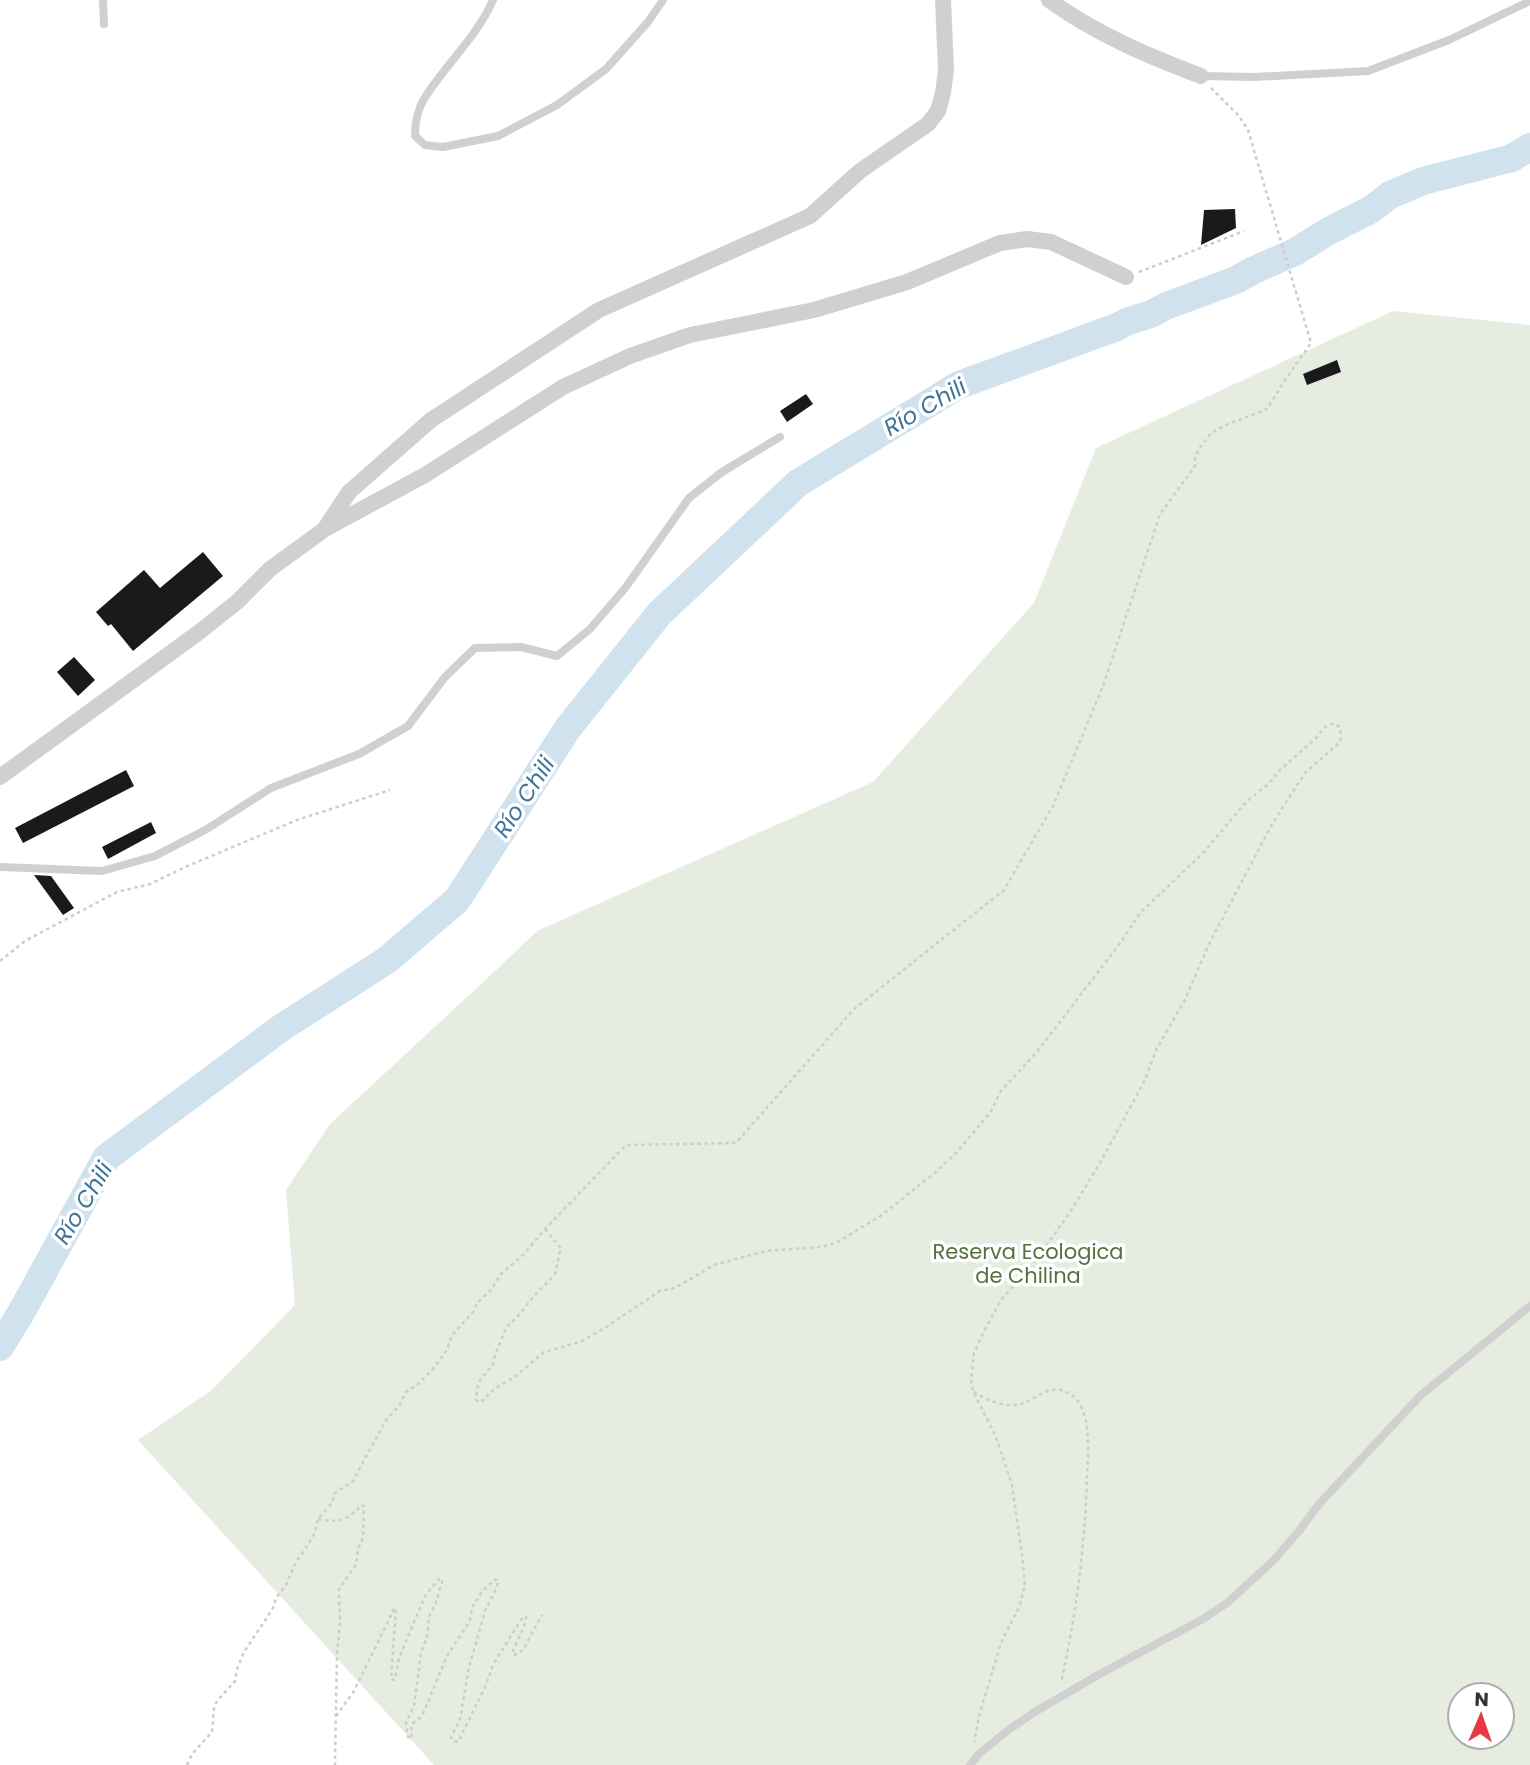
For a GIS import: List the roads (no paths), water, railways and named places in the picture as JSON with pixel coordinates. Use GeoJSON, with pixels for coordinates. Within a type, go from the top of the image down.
{"type":"FeatureCollection","features":[{"type":"Feature","properties":{"kind":"street"},"geometry":{"type":"LineString","coordinates":[[325,529],[349,492],[431,420],[598,310],[810,216],[860,171],[928,124],[938,111],[946,70],[943,0]]}},
{"type":"Feature","properties":{"kind":"street"},"geometry":{"type":"LineString","coordinates":[[1049,0],[1102,33],[1145,54],[1201,76]]}},
{"type":"Feature","properties":{"kind":"street"},"geometry":{"type":"LineString","coordinates":[[0,777],[198,633],[237,602],[270,569],[325,529],[425,475],[563,387],[630,356],[690,335],[814,310],[907,282],[1000,243],[1027,239],[1051,242],[1126,276]]}},
{"type":"Feature","properties":{"kind":"lane"},"geometry":{"type":"LineString","coordinates":[[103,0],[104,24]]}},
{"type":"Feature","properties":{"kind":"lane"},"geometry":{"type":"LineString","coordinates":[[493,0],[464,46],[423,100],[415,125],[415,136],[425,145],[443,147],[498,136],[556,105],[606,69],[648,22],[663,0]]}},
{"type":"Feature","properties":{"kind":"lane"},"geometry":{"type":"LineString","coordinates":[[1201,76],[1368,71],[1449,40],[1530,1]]}},
{"type":"Feature","properties":{"kind":"lane"},"geometry":{"type":"LineString","coordinates":[[0,867],[102,870],[155,856],[207,829],[271,788],[359,754],[408,726],[445,677],[475,648],[521,647],[557,656],[590,629],[626,587],[689,498],[722,472],[780,437]]}},
{"type":"Feature","properties":{"kind":"lane"},"geometry":{"type":"LineString","coordinates":[[970,1765],[980,1753],[1033,1713],[1227,1603],[1274,1560],[1319,1504],[1421,1395],[1530,1306]]}},
{"type":"Feature","properties":{"kind":"waterway","name":"Río Chili"},"geometry":{"type":"LineString","coordinates":[[0,1347],[106,1158],[281,1028],[387,960],[457,900],[568,728],[659,614],[798,483],[959,385],[1236,280],[1295,252],[1372,209],[1390,195],[1423,181],[1512,158],[1530,147]]}},
{"type":"Feature","properties":{"kind":"park label","name":"Reserva Ecologica de Chilina"},"geometry":{"type":"Point","coordinates":[1028,1263]}}]}
